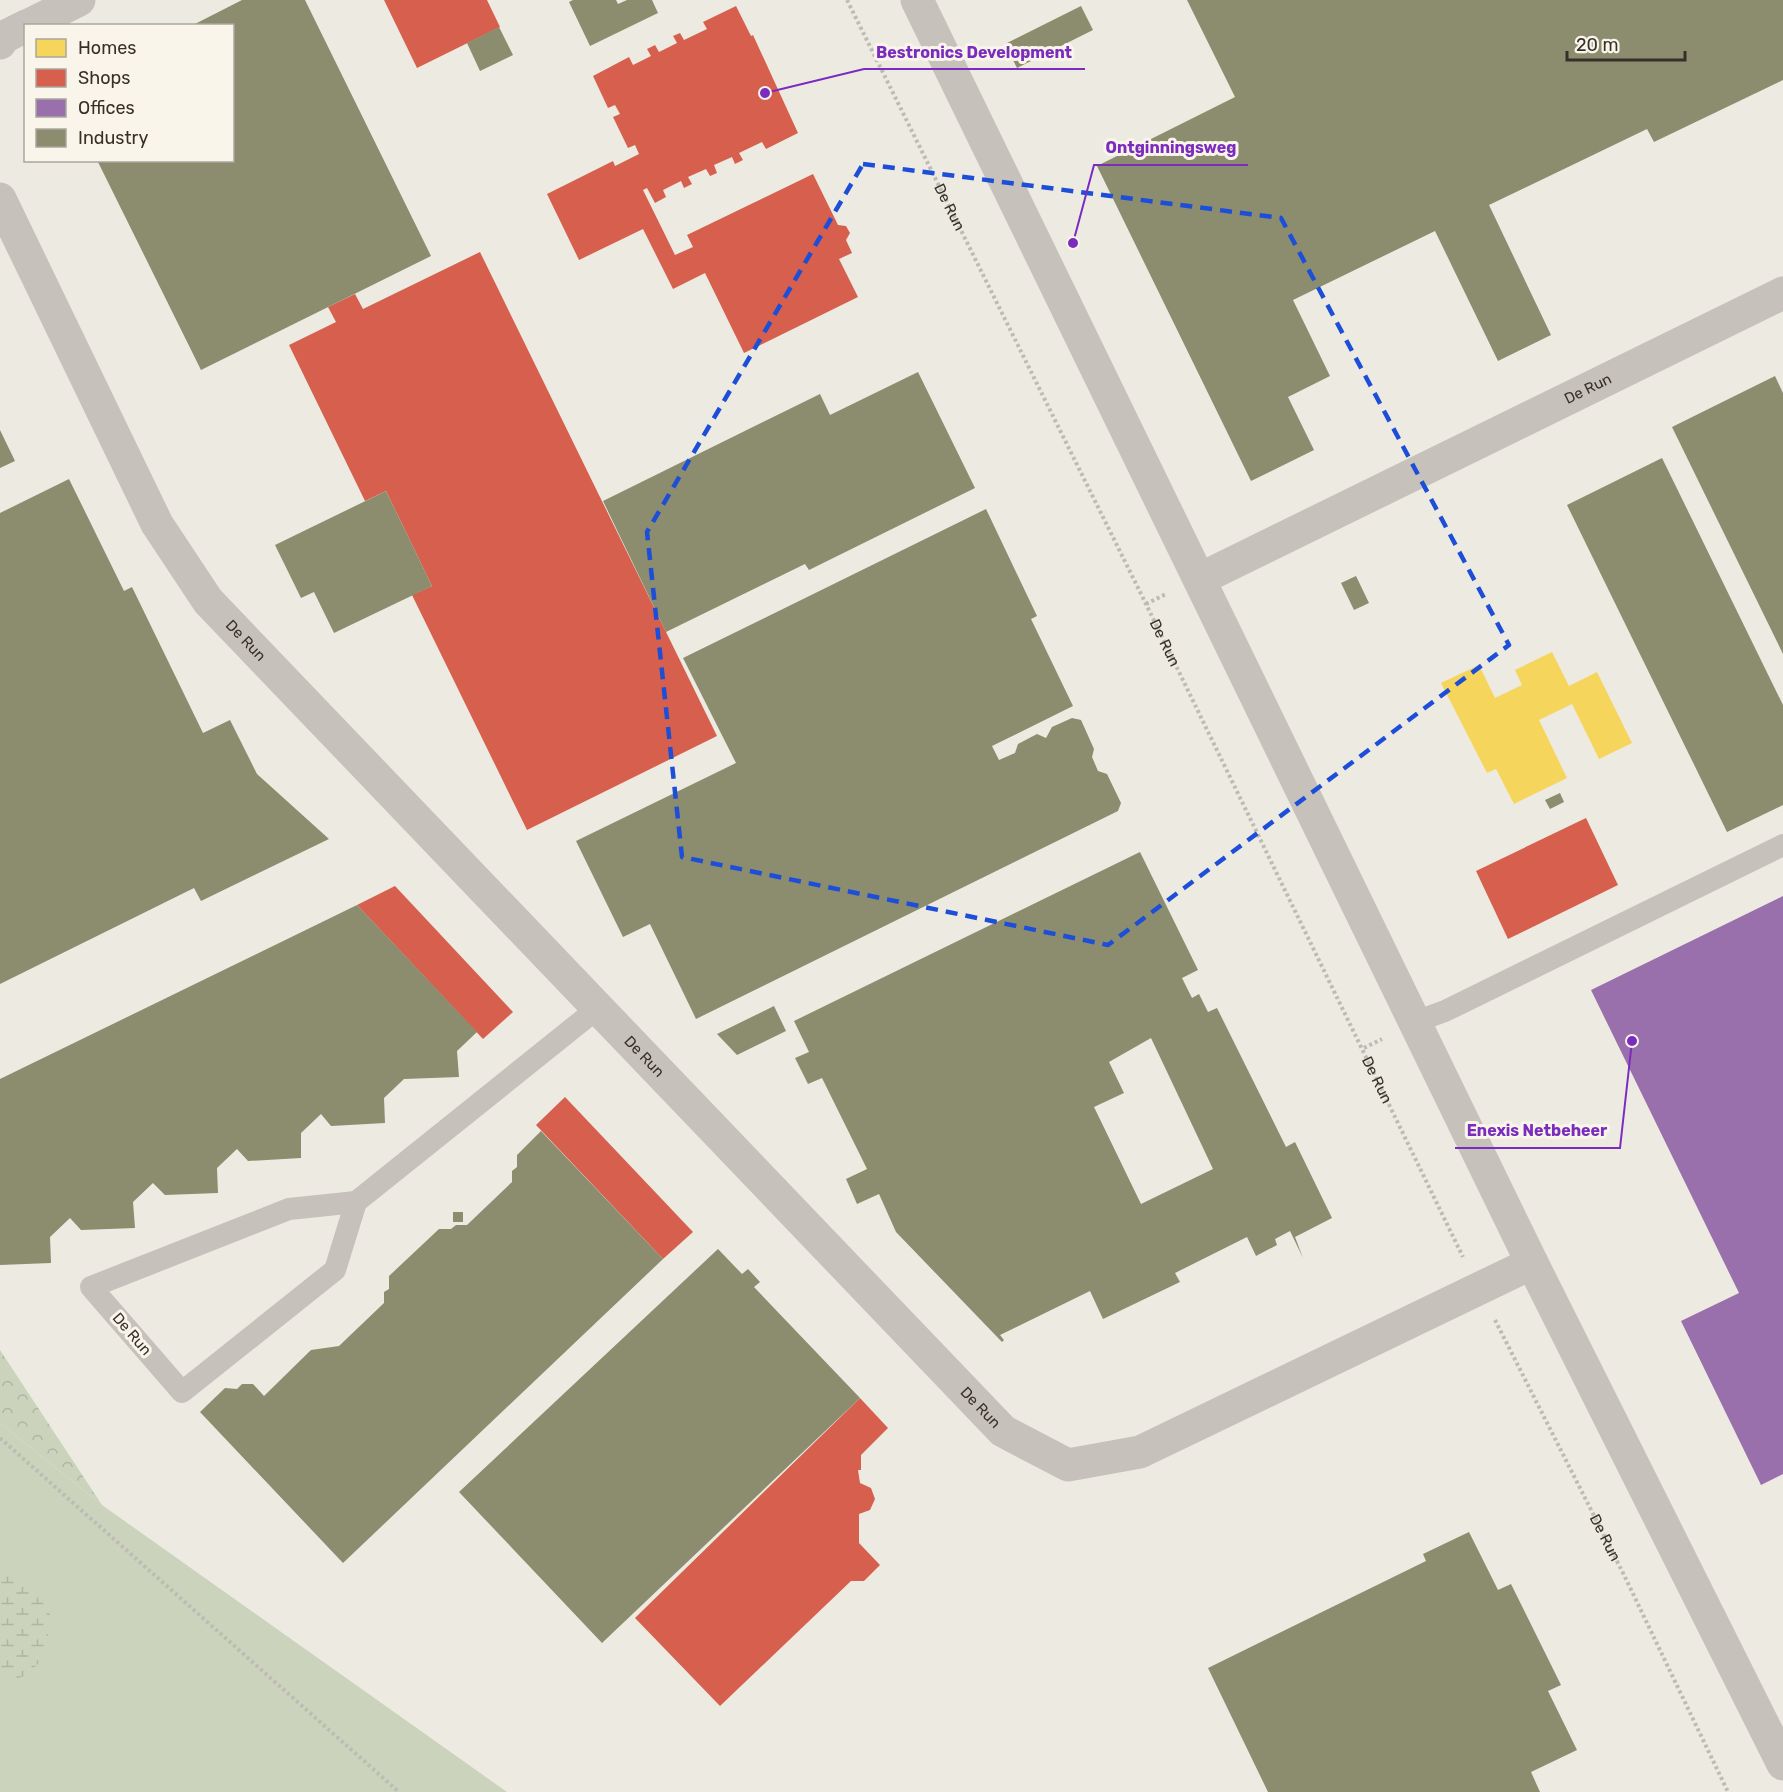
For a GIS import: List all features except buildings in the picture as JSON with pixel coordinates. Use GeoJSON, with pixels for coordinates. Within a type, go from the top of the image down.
{"type":"FeatureCollection","features":[{"type":"Feature","properties":{"kind":"street"},"geometry":{"type":"LineString","coordinates":[[30,24],[79,0]]}},
{"type":"Feature","properties":{"kind":"street"},"geometry":{"type":"LineString","coordinates":[[917,0],[1532,1263],[1783,1764]]}},
{"type":"Feature","properties":{"kind":"street"},"geometry":{"type":"LineString","coordinates":[[0,43],[4,37],[24,27]]}},
{"type":"Feature","properties":{"kind":"street","name":"De Run"},"geometry":{"type":"LineString","coordinates":[[0,199],[158,524],[208,601],[1003,1431],[1068,1465],[1140,1452],[1478,1287],[1532,1263]]}},
{"type":"Feature","properties":{"kind":"street","name":"De Run"},"geometry":{"type":"LineString","coordinates":[[1200,579],[1783,293]]}},
{"type":"Feature","properties":{"kind":"lane"},"geometry":{"type":"LineString","coordinates":[[1415,1022],[1445,1011],[1783,845]]}},
{"type":"Feature","properties":{"kind":"lane"},"geometry":{"type":"LineString","coordinates":[[356,1202],[598,1008]]}},
{"type":"Feature","properties":{"kind":"lane","name":"De Run"},"geometry":{"type":"LineString","coordinates":[[356,1202],[335,1270],[182,1392],[91,1287],[289,1209],[356,1202]]}},
{"type":"Feature","properties":{"kind":"path","name":"De Run"},"geometry":{"type":"LineString","coordinates":[[847,0],[1224,762],[1478,1287],[1624,1575],[1728,1792]]}},
{"type":"Feature","properties":{"kind":"path"},"geometry":{"type":"LineString","coordinates":[[0,1438],[399,1792]]}},
{"type":"Feature","properties":{"kind":"highlighted area"},"geometry":{"type":"Polygon","coordinates":[[[863,164],[1281,218],[1509,645],[1108,945],[682,857],[647,532],[863,164]]]}},
{"type":"Feature","properties":{"kind":"green space"},"geometry":{"type":"Polygon","coordinates":[[[0,1350],[102,1505],[0,1423],[0,1350]]]}},
{"type":"Feature","properties":{"kind":"green space"},"geometry":{"type":"Polygon","coordinates":[[[0,1423],[102,1505],[507,1792],[0,1792],[0,1423]]]}},
{"type":"Feature","properties":{"kind":"green space"},"geometry":{"type":"Polygon","coordinates":[[[0,1562],[29,1581],[50,1614],[48,1638],[39,1663],[25,1676],[0,1683],[0,1562]]]}},
{"type":"Feature","properties":{"kind":"place","name":"Bestronics Development"},"geometry":{"type":"Point","coordinates":[765,93]}},
{"type":"Feature","properties":{"kind":"place","name":"Ontginningsweg"},"geometry":{"type":"Point","coordinates":[1073,243]}},
{"type":"Feature","properties":{"kind":"place","name":"Enexis Netbeheer"},"geometry":{"type":"Point","coordinates":[1632,1041]}}]}
